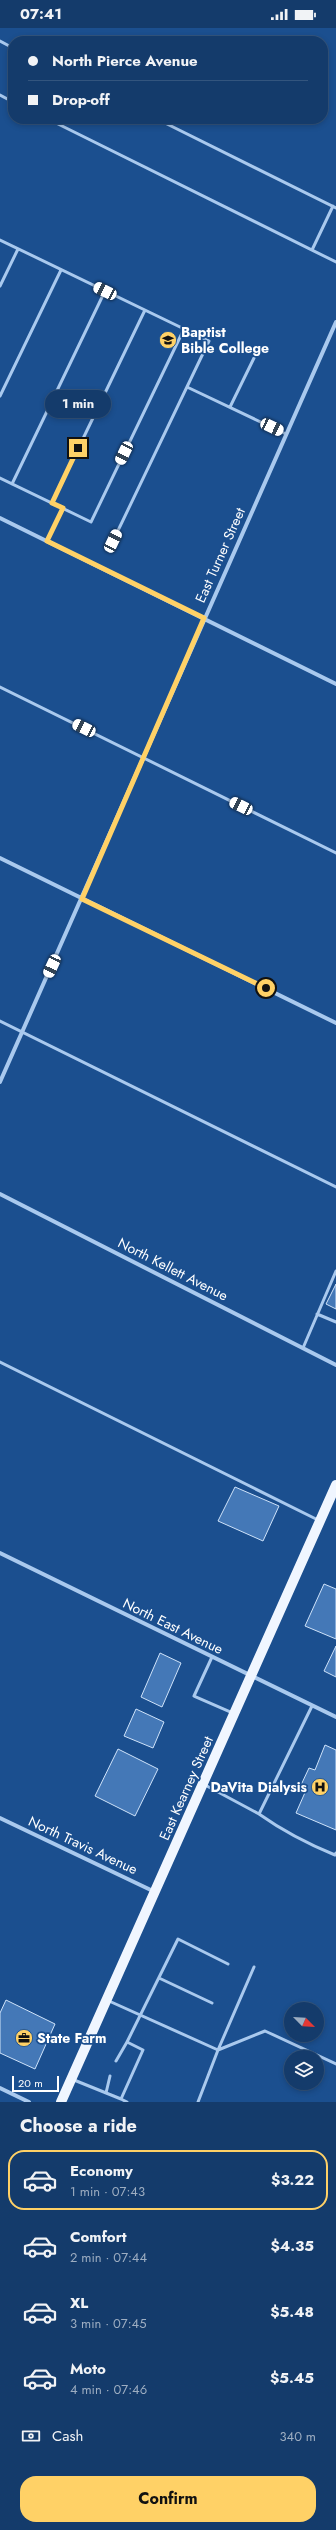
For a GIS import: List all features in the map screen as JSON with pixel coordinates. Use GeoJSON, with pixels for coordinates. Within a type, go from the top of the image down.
{"type":"FeatureCollection","features":[{"type":"Feature","properties":{"kind":"main road","name":"East Kearney Street"},"geometry":{"type":"LineString","coordinates":[[61,2102],[156,1892],[336,1485]]}},
{"type":"Feature","properties":{"kind":"street","name":"East Turner Street"},"geometry":{"type":"LineString","coordinates":[[0,1082],[336,322]]}},
{"type":"Feature","properties":{"kind":"street"},"geometry":{"type":"LineString","coordinates":[[0,518],[336,684]]}},
{"type":"Feature","properties":{"kind":"street"},"geometry":{"type":"LineString","coordinates":[[0,858],[336,1023]]}},
{"type":"Feature","properties":{"kind":"street","name":"North Kellett Avenue"},"geometry":{"type":"LineString","coordinates":[[0,1194],[336,1365]]}},
{"type":"Feature","properties":{"kind":"street","name":"North East Avenue"},"geometry":{"type":"LineString","coordinates":[[0,1553],[336,1717]]}},
{"type":"Feature","properties":{"kind":"street","name":"North Travis Avenue"},"geometry":{"type":"LineString","coordinates":[[0,1818],[156,1892]]}},
{"type":"Feature","properties":{"kind":"street"},"geometry":{"type":"LineString","coordinates":[[0,2088],[29,2102]]}},
{"type":"Feature","properties":{"kind":"lane"},"geometry":{"type":"LineString","coordinates":[[58,124],[336,262]]}},
{"type":"Feature","properties":{"kind":"lane"},"geometry":{"type":"LineString","coordinates":[[167,124],[335,207],[312,250]]}},
{"type":"Feature","properties":{"kind":"lane"},"geometry":{"type":"LineString","coordinates":[[0,240],[209,341],[113,541]]}},
{"type":"Feature","properties":{"kind":"lane"},"geometry":{"type":"LineString","coordinates":[[0,286],[18,249]]}},
{"type":"Feature","properties":{"kind":"lane"},"geometry":{"type":"LineString","coordinates":[[0,396],[61,270]]}},
{"type":"Feature","properties":{"kind":"lane"},"geometry":{"type":"LineString","coordinates":[[12,484],[105,291]]}},
{"type":"Feature","properties":{"kind":"lane"},"geometry":{"type":"LineString","coordinates":[[52,503],[145,310]]}},
{"type":"Feature","properties":{"kind":"lane"},"geometry":{"type":"LineString","coordinates":[[0,478],[91,522],[184,329]]}},
{"type":"Feature","properties":{"kind":"lane"},"geometry":{"type":"LineString","coordinates":[[230,407],[254,358]]}},
{"type":"Feature","properties":{"kind":"lane"},"geometry":{"type":"LineString","coordinates":[[187,387],[286,434]]}},
{"type":"Feature","properties":{"kind":"lane"},"geometry":{"type":"LineString","coordinates":[[47,541],[63,508]]}},
{"type":"Feature","properties":{"kind":"lane"},"geometry":{"type":"LineString","coordinates":[[0,687],[336,853]]}},
{"type":"Feature","properties":{"kind":"lane"},"geometry":{"type":"LineString","coordinates":[[0,1021],[336,1187]]}},
{"type":"Feature","properties":{"kind":"lane"},"geometry":{"type":"LineString","coordinates":[[303,1348],[336,1271]]}},
{"type":"Feature","properties":{"kind":"lane"},"geometry":{"type":"LineString","coordinates":[[317,1314],[336,1322]]}},
{"type":"Feature","properties":{"kind":"lane"},"geometry":{"type":"LineString","coordinates":[[0,1362],[320,1520]]}},
{"type":"Feature","properties":{"kind":"lane"},"geometry":{"type":"LineString","coordinates":[[212,1657],[194,1696],[234,1714]]}},
{"type":"Feature","properties":{"kind":"lane"},"geometry":{"type":"LineString","coordinates":[[259,1814],[312,1706]]}},
{"type":"Feature","properties":{"kind":"lane"},"geometry":{"type":"LineString","coordinates":[[203,1784],[259,1814],[280,1829],[324,1851],[335,1855],[336,1853]]}},
{"type":"Feature","properties":{"kind":"lane"},"geometry":{"type":"LineString","coordinates":[[116,2061],[178,1939],[228,1964]]}},
{"type":"Feature","properties":{"kind":"lane"},"geometry":{"type":"LineString","coordinates":[[198,2102],[218,2050],[254,1968]]}},
{"type":"Feature","properties":{"kind":"lane"},"geometry":{"type":"LineString","coordinates":[[159,1978],[212,2002]]}},
{"type":"Feature","properties":{"kind":"lane"},"geometry":{"type":"LineString","coordinates":[[107,2000],[218,2050],[265,2031],[336,2064]]}},
{"type":"Feature","properties":{"kind":"lane"},"geometry":{"type":"LineString","coordinates":[[121,2099],[143,2050],[127,2042]]}},
{"type":"Feature","properties":{"kind":"lane"},"geometry":{"type":"LineString","coordinates":[[106,2093],[110,2076]]}},
{"type":"Feature","properties":{"kind":"lane"},"geometry":{"type":"LineString","coordinates":[[71,2079],[127,2102]]}},
{"type":"Feature","properties":{"kind":"building"},"geometry":{"type":"Polygon","coordinates":[[[336,1284],[336,1309],[326,1304],[336,1284]]]}},
{"type":"Feature","properties":{"kind":"building"},"geometry":{"type":"Polygon","coordinates":[[[235,1487],[279,1506],[263,1541],[218,1521],[235,1487]]]}},
{"type":"Feature","properties":{"kind":"building"},"geometry":{"type":"Polygon","coordinates":[[[324,1584],[336,1589],[336,1639],[305,1626],[324,1584]]]}},
{"type":"Feature","properties":{"kind":"building"},"geometry":{"type":"Polygon","coordinates":[[[336,1646],[336,1677],[324,1671],[336,1646]]]}},
{"type":"Feature","properties":{"kind":"building"},"geometry":{"type":"Polygon","coordinates":[[[160,1653],[181,1663],[162,1707],[141,1697],[160,1653]]]}},
{"type":"Feature","properties":{"kind":"building"},"geometry":{"type":"Polygon","coordinates":[[[136,1709],[164,1722],[153,1748],[124,1736],[136,1709]]]}},
{"type":"Feature","properties":{"kind":"building","name":"DaVita Dialysis"},"geometry":{"type":"Polygon","coordinates":[[[325,1745],[336,1750],[336,1830],[296,1813],[307,1788],[301,1785],[309,1768],[315,1770],[325,1745]]]}},
{"type":"Feature","properties":{"kind":"building"},"geometry":{"type":"Polygon","coordinates":[[[118,1749],[158,1769],[135,1816],[95,1796],[118,1749]]]}},
{"type":"Feature","properties":{"kind":"building","name":"State Farm"},"geometry":{"type":"Polygon","coordinates":[[[6,2000],[55,2024],[35,2069],[0,2053],[0,2013],[6,2000]]]}},
{"type":"Feature","properties":{"kind":"place","name":"Baptist Bible College"},"geometry":{"type":"Point","coordinates":[168,340]}},
{"type":"Feature","properties":{"kind":"place","name":"DaVita Dialysis"},"geometry":{"type":"Point","coordinates":[320,1787]}},
{"type":"Feature","properties":{"kind":"place","name":"State Farm"},"geometry":{"type":"Point","coordinates":[24,2038]}},
{"type":"Feature","properties":{"kind":"route"},"geometry":{"type":"LineString","coordinates":[[78,448],[52,503],[63,508],[47,541],[204,618],[82,899],[266,988]]}}]}
